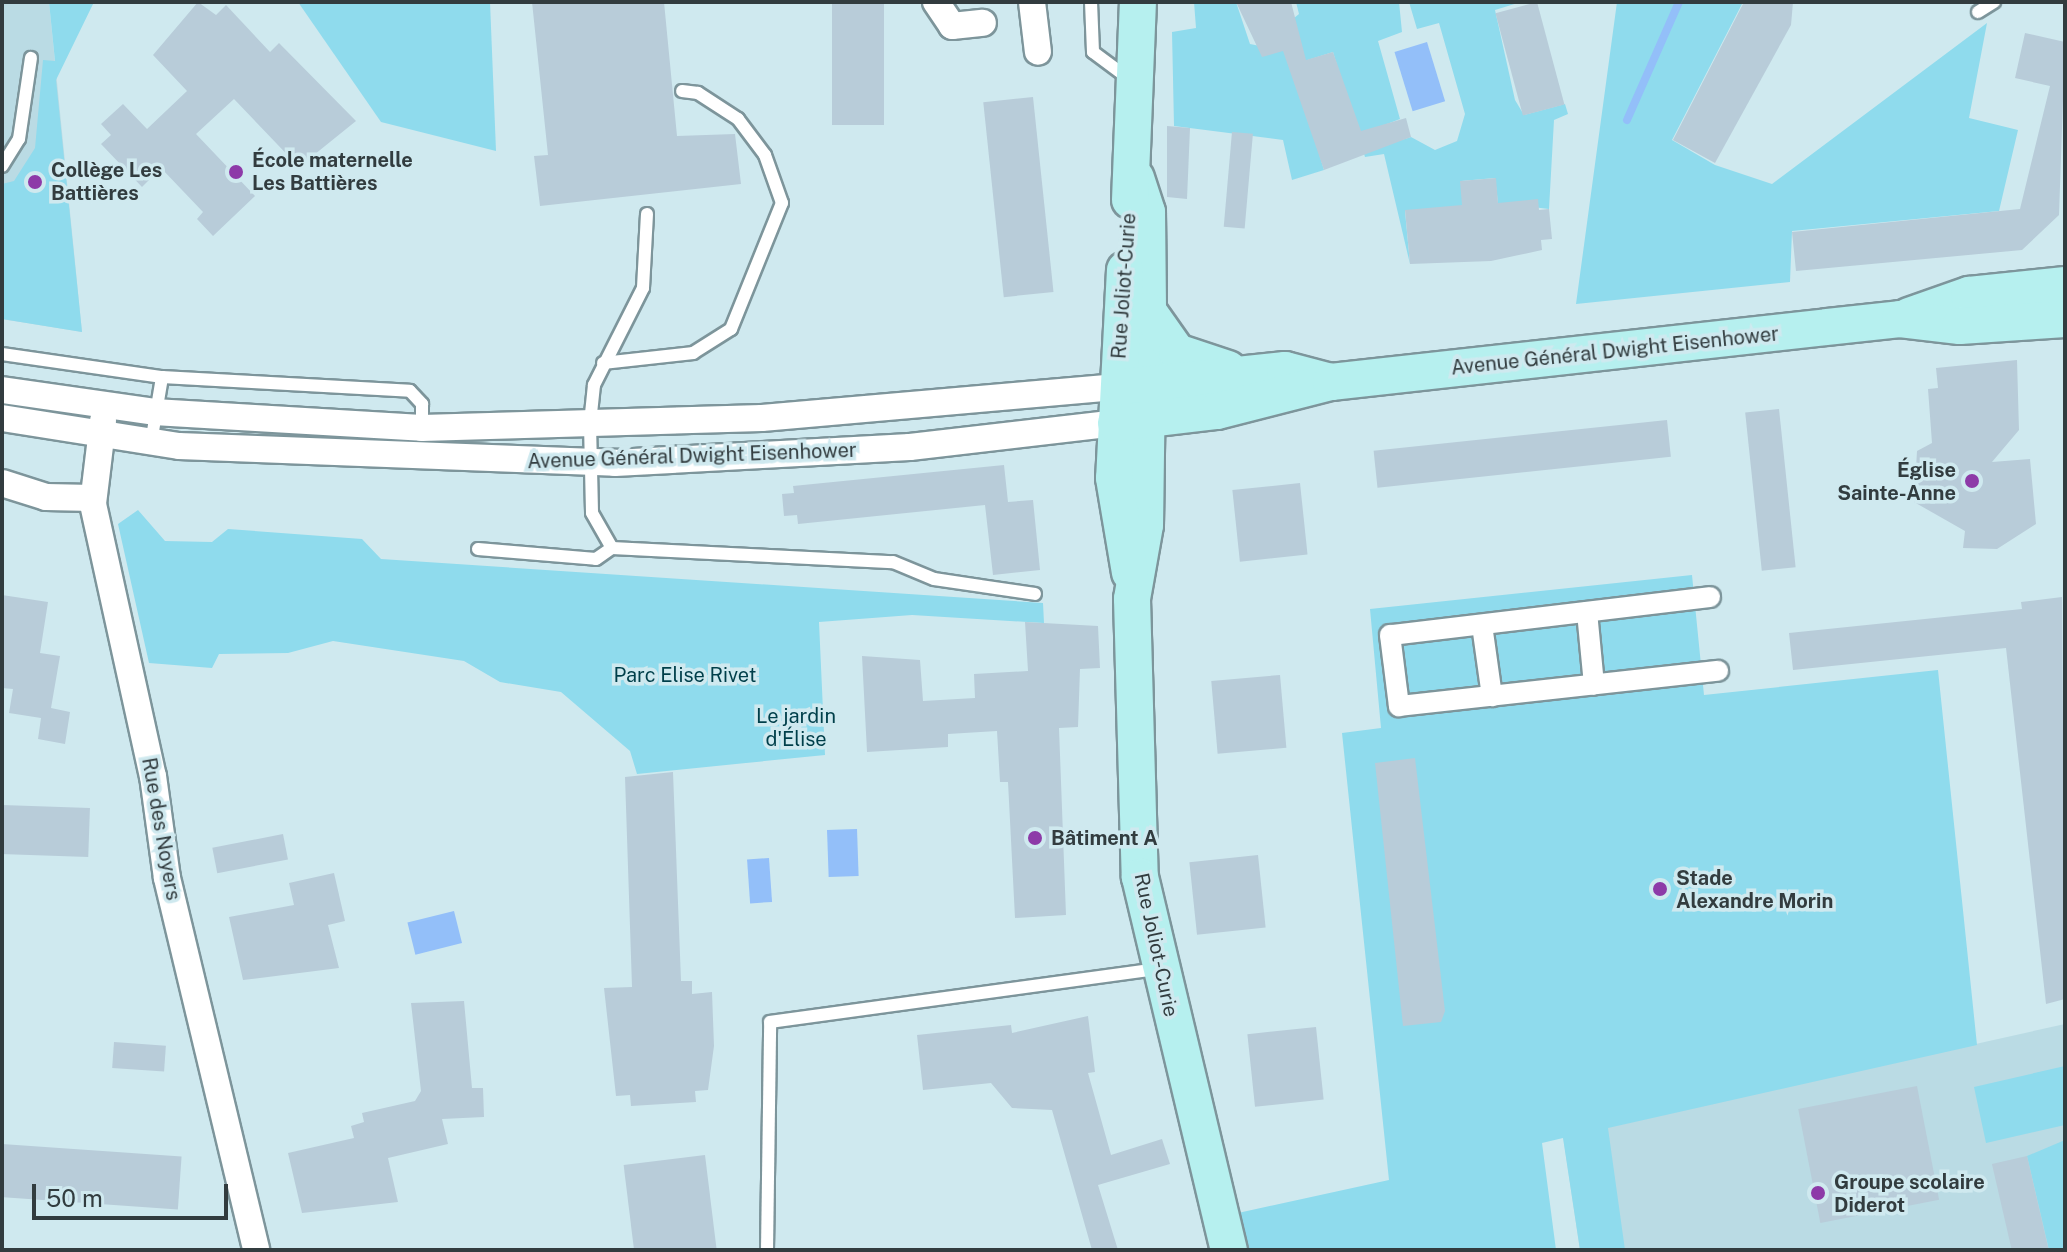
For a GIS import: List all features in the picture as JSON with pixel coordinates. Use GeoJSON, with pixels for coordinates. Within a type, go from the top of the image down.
{"type":"FeatureCollection","features":[{"type":"Feature","properties":{"kind":"main road","name":"Rue Joliot-Curie"},"geometry":{"type":"LineString","coordinates":[[1138,2],[1136,178],[1127,213],[1131,422],[1119,532],[1133,585],[1140,877],[1157,969],[1229,1250]]}},
{"type":"Feature","properties":{"kind":"main road","name":"Rue Joliot-Curie"},"geometry":{"type":"LineString","coordinates":[[1132,386],[1148,311],[1147,212],[1136,178]]}},
{"type":"Feature","properties":{"kind":"main road","name":"Avenue Général Dwight Eisenhower"},"geometry":{"type":"LineString","coordinates":[[1131,422],[1331,382],[1900,319],[1969,295],[2065,285]]}},
{"type":"Feature","properties":{"kind":"main road"},"geometry":{"type":"LineString","coordinates":[[1148,311],[1163,341],[1194,363],[1254,374]]}},
{"type":"Feature","properties":{"kind":"main road","name":"Avenue Général Dwight Eisenhower"},"geometry":{"type":"LineString","coordinates":[[1900,319],[1960,326],[2065,319]]}},
{"type":"Feature","properties":{"kind":"main road","name":"Avenue Général Dwight Eisenhower"},"geometry":{"type":"LineString","coordinates":[[1132,386],[1285,370],[1331,382]]}},
{"type":"Feature","properties":{"kind":"street"},"geometry":{"type":"LineString","coordinates":[[936,2],[952,26],[983,23]]}},
{"type":"Feature","properties":{"kind":"street"},"geometry":{"type":"LineString","coordinates":[[1032,2],[1038,52]]}},
{"type":"Feature","properties":{"kind":"street","name":"Avenue Général Dwight Eisenhower"},"geometry":{"type":"LineString","coordinates":[[2,390],[154,412],[422,428],[762,418],[1132,386]]}},
{"type":"Feature","properties":{"kind":"street","name":"Rue des Noyers"},"geometry":{"type":"LineString","coordinates":[[105,405],[93,498],[167,878],[256,1250]]}},
{"type":"Feature","properties":{"kind":"street","name":"Avenue Général Dwight Eisenhower"},"geometry":{"type":"LineString","coordinates":[[2,418],[151,443],[422,460],[592,462],[783,456],[1131,422]]}},
{"type":"Feature","properties":{"kind":"street"},"geometry":{"type":"LineString","coordinates":[[2,483],[46,497],[93,498]]}},
{"type":"Feature","properties":{"kind":"street"},"geometry":{"type":"LineString","coordinates":[[1710,597],[1390,635],[1399,706],[1718,671]]}},
{"type":"Feature","properties":{"kind":"street"},"geometry":{"type":"LineString","coordinates":[[1587,612],[1594,685]]}},
{"type":"Feature","properties":{"kind":"street"},"geometry":{"type":"LineString","coordinates":[[1482,625],[1492,696]]}},
{"type":"Feature","properties":{"kind":"lane"},"geometry":{"type":"LineString","coordinates":[[1091,2],[1093,52],[1138,85]]}},
{"type":"Feature","properties":{"kind":"lane"},"geometry":{"type":"LineString","coordinates":[[1978,12],[1994,2]]}},
{"type":"Feature","properties":{"kind":"lane"},"geometry":{"type":"LineString","coordinates":[[2,166],[16,151],[31,58]]}},
{"type":"Feature","properties":{"kind":"lane"},"geometry":{"type":"LineString","coordinates":[[603,363],[693,353],[731,329],[782,203],[765,155],[738,119],[698,93],[682,91]]}},
{"type":"Feature","properties":{"kind":"lane"},"geometry":{"type":"LineString","coordinates":[[612,548],[592,513],[590,424],[603,363],[643,288],[647,214]]}},
{"type":"Feature","properties":{"kind":"lane"},"geometry":{"type":"LineString","coordinates":[[2,354],[162,377],[410,391],[422,404],[422,460]]}},
{"type":"Feature","properties":{"kind":"lane"},"geometry":{"type":"LineString","coordinates":[[151,443],[162,377]]}},
{"type":"Feature","properties":{"kind":"lane"},"geometry":{"type":"LineString","coordinates":[[478,549],[596,559],[612,548],[893,562],[934,579],[1035,594]]}},
{"type":"Feature","properties":{"kind":"lane"},"geometry":{"type":"LineString","coordinates":[[767,1250],[770,1022],[1157,969]]}},
{"type":"Feature","properties":{"kind":"shaded area","name":"Collège Les Battières"},"geometry":{"type":"Polygon","coordinates":[[[2,2],[49,2],[82,332],[2,319],[2,2]]]}},
{"type":"Feature","properties":{"kind":"shaded area"},"geometry":{"type":"Polygon","coordinates":[[[1427,42],[1445,101],[1413,111],[1394,52],[1427,42]]]}},
{"type":"Feature","properties":{"kind":"shaded area"},"geometry":{"type":"Polygon","coordinates":[[[857,829],[859,876],[829,877],[827,830],[857,829]]]}},
{"type":"Feature","properties":{"kind":"shaded area"},"geometry":{"type":"Polygon","coordinates":[[[769,858],[772,902],[750,903],[747,860],[769,858]]]}},
{"type":"Feature","properties":{"kind":"shaded area"},"geometry":{"type":"Polygon","coordinates":[[[454,911],[462,943],[415,955],[407,923],[454,911]]]}},
{"type":"Feature","properties":{"kind":"shaded area","name":"Groupe scolaire Diderot"},"geometry":{"type":"Polygon","coordinates":[[[2065,1024],[2065,1250],[1580,1250],[1563,1136],[2065,1024]]]}},
{"type":"Feature","properties":{"kind":"green space","name":"Collège Les Battières"},"geometry":{"type":"Polygon","coordinates":[[[49,2],[94,2],[56,80],[82,332],[2,319],[2,184],[14,181],[35,148],[43,60],[55,61],[49,2]]]}},
{"type":"Feature","properties":{"kind":"green space"},"geometry":{"type":"Polygon","coordinates":[[[298,2],[490,2],[496,151],[381,122],[298,2]]]}},
{"type":"Feature","properties":{"kind":"green space"},"geometry":{"type":"Polygon","coordinates":[[[1194,2],[1236,2],[1250,44],[1260,46],[1299,14],[1296,2],[1399,2],[1402,32],[1378,41],[1400,119],[1387,124],[1392,143],[1411,137],[1435,150],[1457,141],[1465,114],[1439,23],[1417,29],[1409,2],[1521,2],[1495,10],[1515,100],[1524,115],[1565,104],[1568,114],[1554,120],[1549,209],[1498,203],[1495,178],[1461,181],[1463,206],[1405,211],[1410,264],[1384,154],[1365,157],[1333,52],[1292,65],[1324,170],[1292,180],[1283,140],[1174,126],[1172,32],[1196,28],[1194,2]]]}},
{"type":"Feature","properties":{"kind":"green space"},"geometry":{"type":"Polygon","coordinates":[[[1617,2],[1743,2],[1672,140],[1715,165],[1772,184],[1987,23],[1969,118],[2018,130],[1999,211],[1792,231],[1790,282],[1576,304],[1617,2]]]}},
{"type":"Feature","properties":{"kind":"green space","name":"Parc Elise Rivet"},"geometry":{"type":"Polygon","coordinates":[[[138,510],[165,541],[212,542],[228,529],[362,539],[381,559],[1043,603],[1044,623],[912,615],[819,622],[825,755],[637,774],[630,751],[561,692],[500,682],[464,661],[333,641],[288,653],[219,654],[212,668],[149,663],[118,524],[138,510]]]}},
{"type":"Feature","properties":{"kind":"green space","name":"Stade Alexandre Morin"},"geometry":{"type":"Polygon","coordinates":[[[1692,575],[1704,695],[1938,670],[1977,1045],[1608,1128],[1625,1250],[1580,1250],[1563,1138],[1542,1143],[1556,1250],[1249,1250],[1238,1213],[1389,1180],[1342,733],[1381,728],[1370,609],[1692,575]]]}},
{"type":"Feature","properties":{"kind":"green space"},"geometry":{"type":"Polygon","coordinates":[[[2065,1066],[2065,1125],[1986,1143],[1974,1087],[2065,1066]]]}},
{"type":"Feature","properties":{"kind":"green space"},"geometry":{"type":"Polygon","coordinates":[[[2065,1140],[2065,1250],[2049,1250],[2027,1156],[2065,1140]]]}},
{"type":"Feature","properties":{"kind":"building"},"geometry":{"type":"Polygon","coordinates":[[[198,2],[216,15],[226,5],[270,52],[279,43],[356,121],[299,167],[234,99],[196,134],[255,196],[213,236],[197,219],[203,212],[161,168],[142,187],[101,144],[111,135],[101,124],[123,104],[147,129],[187,91],[153,55],[198,2]]]}},
{"type":"Feature","properties":{"kind":"building"},"geometry":{"type":"Polygon","coordinates":[[[532,2],[664,2],[677,136],[735,134],[741,184],[540,206],[534,156],[548,155],[532,2]]]}},
{"type":"Feature","properties":{"kind":"building"},"geometry":{"type":"Polygon","coordinates":[[[832,2],[884,2],[884,125],[832,125],[832,2]]]}},
{"type":"Feature","properties":{"kind":"building"},"geometry":{"type":"Polygon","coordinates":[[[1236,2],[1291,2],[1306,60],[1333,52],[1361,131],[1406,118],[1411,137],[1324,170],[1283,51],[1262,57],[1236,2]]]}},
{"type":"Feature","properties":{"kind":"building"},"geometry":{"type":"Polygon","coordinates":[[[1537,2],[1564,104],[1523,116],[1495,13],[1537,2]]]}},
{"type":"Feature","properties":{"kind":"building"},"geometry":{"type":"Polygon","coordinates":[[[1744,2],[1793,2],[1791,25],[1715,163],[1673,140],[1744,2]]]}},
{"type":"Feature","properties":{"kind":"building"},"geometry":{"type":"Polygon","coordinates":[[[2025,33],[2065,42],[2059,215],[2022,250],[1796,271],[1792,232],[2020,209],[2050,86],[2015,78],[2025,33]]]}},
{"type":"Feature","properties":{"kind":"building"},"geometry":{"type":"Polygon","coordinates":[[[1033,97],[1053,292],[1004,297],[983,102],[1033,97]]]}},
{"type":"Feature","properties":{"kind":"building"},"geometry":{"type":"Polygon","coordinates":[[[1167,126],[1190,128],[1187,199],[1167,197],[1167,126]]]}},
{"type":"Feature","properties":{"kind":"building"},"geometry":{"type":"Polygon","coordinates":[[[1232,132],[1253,134],[1245,228],[1224,227],[1232,132]]]}},
{"type":"Feature","properties":{"kind":"building"},"geometry":{"type":"Polygon","coordinates":[[[1496,178],[1498,203],[1538,199],[1539,210],[1549,209],[1552,239],[1541,240],[1542,250],[1491,261],[1410,264],[1405,210],[1462,205],[1460,181],[1496,178]]]}},
{"type":"Feature","properties":{"kind":"building","name":"Église Sainte-Anne"},"geometry":{"type":"Polygon","coordinates":[[[2017,360],[2019,430],[1992,462],[2030,459],[2036,524],[1997,549],[1963,548],[1965,531],[1914,502],[1917,451],[1932,443],[1928,389],[1938,388],[1936,368],[2017,360]]]}},
{"type":"Feature","properties":{"kind":"building"},"geometry":{"type":"Polygon","coordinates":[[[1779,409],[1796,567],[1762,571],[1745,413],[1779,409]]]}},
{"type":"Feature","properties":{"kind":"building"},"geometry":{"type":"Polygon","coordinates":[[[1667,420],[1671,457],[1377,488],[1374,451],[1667,420]]]}},
{"type":"Feature","properties":{"kind":"building"},"geometry":{"type":"Polygon","coordinates":[[[1004,465],[1008,502],[1033,500],[1040,570],[993,575],[985,505],[798,524],[797,515],[784,516],[782,494],[794,493],[793,486],[1004,465]]]}},
{"type":"Feature","properties":{"kind":"building"},"geometry":{"type":"Polygon","coordinates":[[[1300,483],[1308,555],[1240,562],[1232,490],[1300,483]]]}},
{"type":"Feature","properties":{"kind":"building"},"geometry":{"type":"Polygon","coordinates":[[[2,595],[48,602],[40,653],[60,656],[51,708],[70,712],[65,744],[38,739],[41,718],[9,713],[13,689],[2,688],[2,595]]]}},
{"type":"Feature","properties":{"kind":"building"},"geometry":{"type":"Polygon","coordinates":[[[2062,597],[2065,999],[2046,1004],[2006,648],[1793,670],[1789,633],[2022,609],[2021,602],[2062,597]]]}},
{"type":"Feature","properties":{"kind":"building"},"geometry":{"type":"Polygon","coordinates":[[[1025,622],[1098,626],[1100,668],[1080,669],[1078,727],[1059,728],[1066,915],[1015,918],[1008,782],[1000,782],[997,731],[948,734],[948,747],[867,752],[862,656],[920,660],[923,701],[975,698],[974,674],[1028,671],[1025,622]]]}},
{"type":"Feature","properties":{"kind":"building"},"geometry":{"type":"Polygon","coordinates":[[[1280,675],[1286,748],[1218,754],[1211,681],[1280,675]]]}},
{"type":"Feature","properties":{"kind":"building"},"geometry":{"type":"Polygon","coordinates":[[[1415,758],[1445,1011],[1441,1022],[1403,1026],[1375,763],[1415,758]]]}},
{"type":"Feature","properties":{"kind":"building"},"geometry":{"type":"Polygon","coordinates":[[[673,772],[681,981],[692,981],[692,994],[712,992],[714,1046],[708,1090],[695,1091],[696,1102],[631,1106],[630,1095],[616,1096],[604,988],[632,987],[625,777],[673,772]]]}},
{"type":"Feature","properties":{"kind":"building"},"geometry":{"type":"Polygon","coordinates":[[[2,805],[90,808],[88,857],[2,854],[2,805]]]}},
{"type":"Feature","properties":{"kind":"building"},"geometry":{"type":"Polygon","coordinates":[[[283,834],[288,860],[217,873],[212,848],[283,834]]]}},
{"type":"Feature","properties":{"kind":"building"},"geometry":{"type":"Polygon","coordinates":[[[1258,855],[1266,928],[1197,935],[1189,862],[1258,855]]]}},
{"type":"Feature","properties":{"kind":"building"},"geometry":{"type":"Polygon","coordinates":[[[334,873],[345,921],[328,925],[339,968],[243,980],[229,917],[294,905],[289,883],[334,873]]]}},
{"type":"Feature","properties":{"kind":"building"},"geometry":{"type":"Polygon","coordinates":[[[464,1001],[472,1088],[483,1088],[484,1117],[442,1119],[448,1144],[388,1158],[398,1202],[302,1213],[288,1153],[354,1138],[351,1126],[364,1122],[362,1113],[415,1101],[421,1091],[411,1003],[464,1001]]]}},
{"type":"Feature","properties":{"kind":"building"},"geometry":{"type":"Polygon","coordinates":[[[1088,1016],[1095,1072],[1088,1073],[1111,1155],[1162,1139],[1170,1164],[1098,1185],[1118,1250],[1092,1250],[1052,1110],[1012,1108],[991,1083],[923,1090],[917,1035],[1011,1025],[1012,1033],[1088,1016]]]}},
{"type":"Feature","properties":{"kind":"building"},"geometry":{"type":"Polygon","coordinates":[[[1316,1027],[1324,1100],[1255,1107],[1247,1034],[1316,1027]]]}},
{"type":"Feature","properties":{"kind":"building"},"geometry":{"type":"Polygon","coordinates":[[[114,1042],[166,1046],[164,1072],[112,1068],[114,1042]]]}},
{"type":"Feature","properties":{"kind":"building"},"geometry":{"type":"Polygon","coordinates":[[[1917,1086],[1939,1200],[1820,1223],[1798,1109],[1917,1086]]]}},
{"type":"Feature","properties":{"kind":"building"},"geometry":{"type":"Polygon","coordinates":[[[2,1144],[182,1157],[178,1209],[2,1197],[2,1144]]]}},
{"type":"Feature","properties":{"kind":"building"},"geometry":{"type":"Polygon","coordinates":[[[705,1155],[717,1250],[634,1250],[624,1165],[705,1155]]]}},
{"type":"Feature","properties":{"kind":"building"},"geometry":{"type":"Polygon","coordinates":[[[2027,1156],[2049,1250],[2012,1250],[1992,1164],[2027,1156]]]}},
{"type":"Feature","properties":{"kind":"waterway"},"geometry":{"type":"LineString","coordinates":[[1627,120],[1679,2]]}},
{"type":"Feature","properties":{"kind":"place","name":"École maternelle Les Battières"},"geometry":{"type":"Point","coordinates":[236,172]}},
{"type":"Feature","properties":{"kind":"place","name":"Collège Les Battières"},"geometry":{"type":"Point","coordinates":[35,182]}},
{"type":"Feature","properties":{"kind":"place","name":"Église Sainte-Anne"},"geometry":{"type":"Point","coordinates":[1972,481]}},
{"type":"Feature","properties":{"kind":"place","name":"Bâtiment A"},"geometry":{"type":"Point","coordinates":[1035,838]}},
{"type":"Feature","properties":{"kind":"place","name":"Stade Alexandre Morin"},"geometry":{"type":"Point","coordinates":[1660,889]}},
{"type":"Feature","properties":{"kind":"place","name":"Groupe scolaire Diderot"},"geometry":{"type":"Point","coordinates":[1818,1193]}},
{"type":"Feature","properties":{"kind":"park label","name":"Le jardin d'Élise"},"geometry":{"type":"Point","coordinates":[796,728]}}]}
